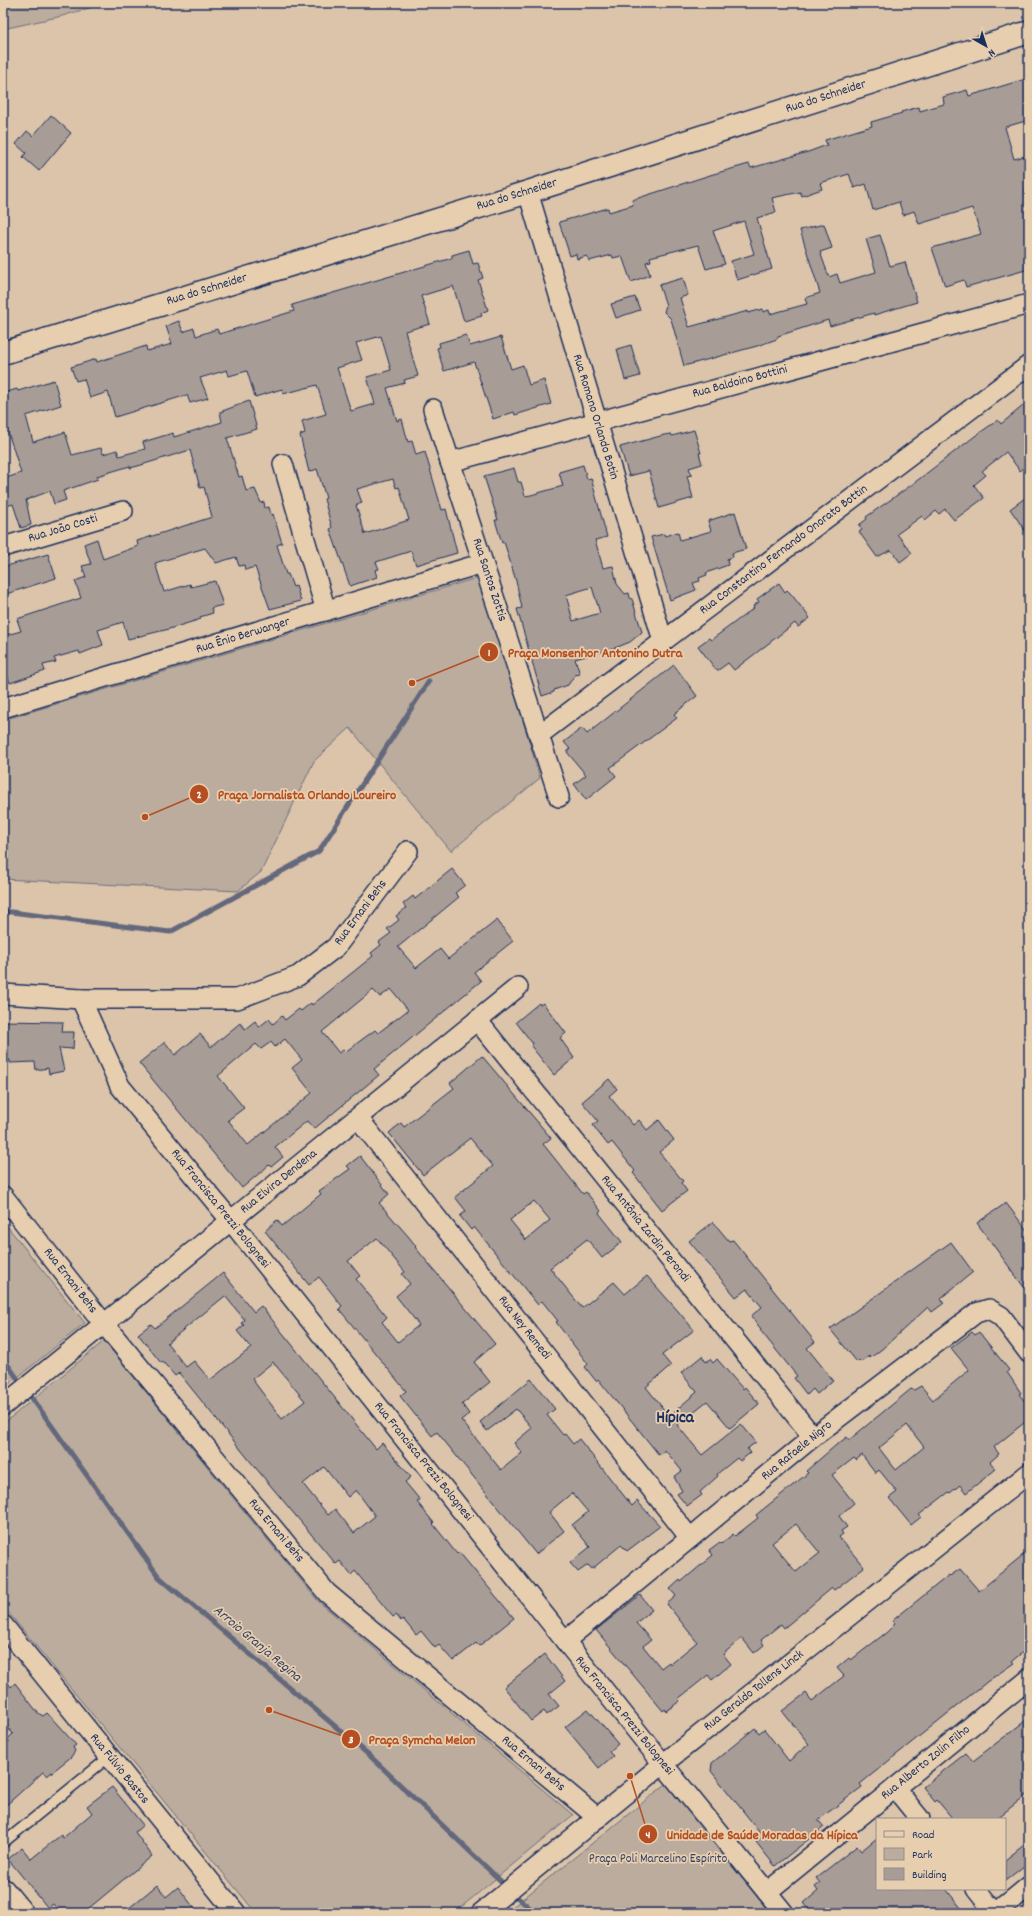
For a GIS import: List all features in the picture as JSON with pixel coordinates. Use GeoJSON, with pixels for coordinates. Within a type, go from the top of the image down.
{"type":"FeatureCollection","features":[{"type":"Feature","properties":{"kind":"street","name":"Rua do Schneider"},"geometry":{"type":"LineString","coordinates":[[3,353],[528,192],[1029,32]]}},
{"type":"Feature","properties":{"kind":"street","name":"Rua Romano Orlando Botin"},"geometry":{"type":"LineString","coordinates":[[528,192],[663,641]]}},
{"type":"Feature","properties":{"kind":"street","name":"Rua Baldoino Bottini"},"geometry":{"type":"LineString","coordinates":[[450,462],[1029,304]]}},
{"type":"Feature","properties":{"kind":"street","name":"Rua Constantino Fernando Onorato Bottin"},"geometry":{"type":"LineString","coordinates":[[538,735],[1029,365]]}},
{"type":"Feature","properties":{"kind":"street","name":"Rua Santos Zottis"},"geometry":{"type":"LineString","coordinates":[[433,409],[559,797]]}},
{"type":"Feature","properties":{"kind":"street"},"geometry":{"type":"LineString","coordinates":[[283,464],[326,611]]}},
{"type":"Feature","properties":{"kind":"street","name":"Rua João Costi"},"geometry":{"type":"LineString","coordinates":[[3,547],[123,511]]}},
{"type":"Feature","properties":{"kind":"street","name":"Rua Ênio Berwanger"},"geometry":{"type":"LineString","coordinates":[[3,708],[483,563]]}},
{"type":"Feature","properties":{"kind":"street","name":"Rua Ernani Behs"},"geometry":{"type":"LineString","coordinates":[[3,994],[81,999],[238,999],[298,976],[336,947],[408,851]]}},
{"type":"Feature","properties":{"kind":"street","name":"Rua Elvira Dendena"},"geometry":{"type":"LineString","coordinates":[[3,1406],[518,987]]}},
{"type":"Feature","properties":{"kind":"street","name":"Rua Francisca Prezzi Bolognesi"},"geometry":{"type":"LineString","coordinates":[[81,999],[120,1086],[231,1221],[663,1764],[784,1913]]}},
{"type":"Feature","properties":{"kind":"street","name":"Rua Antônia Zardin Perondi"},"geometry":{"type":"LineString","coordinates":[[477,1020],[814,1437]]}},
{"type":"Feature","properties":{"kind":"street","name":"Rua Ney Remedi"},"geometry":{"type":"LineString","coordinates":[[358,1118],[690,1538]]}},
{"type":"Feature","properties":{"kind":"street","name":"Rua Ernani Behs"},"geometry":{"type":"LineString","coordinates":[[3,1196],[104,1324],[327,1593],[598,1818]]}},
{"type":"Feature","properties":{"kind":"street","name":"Rua Rafaele Nigro"},"geometry":{"type":"LineString","coordinates":[[565,1641],[814,1437],[976,1313],[989,1309],[1001,1316],[1029,1353]]}},
{"type":"Feature","properties":{"kind":"street","name":"Rua Geraldo Tollens Linck"},"geometry":{"type":"LineString","coordinates":[[484,1911],[663,1764],[1029,1473]]}},
{"type":"Feature","properties":{"kind":"street","name":"Rua Fúlvio Bastos"},"geometry":{"type":"LineString","coordinates":[[3,1625],[236,1913]]}},
{"type":"Feature","properties":{"kind":"street","name":"Rua Alberto Zolin Filho"},"geometry":{"type":"LineString","coordinates":[[767,1892],[1029,1679]]}},
{"type":"Feature","properties":{"kind":"street"},"geometry":{"type":"LineString","coordinates":[[895,1788],[919,1818]]}},
{"type":"Feature","properties":{"kind":"street"},"geometry":{"type":"LineString","coordinates":[[977,1890],[996,1913],[1029,1886]]}},
{"type":"Feature","properties":{"kind":"street"},"geometry":{"type":"LineString","coordinates":[[3,1890],[22,1913]]}},
{"type":"Feature","properties":{"kind":"lane"},"geometry":{"type":"LineString","coordinates":[[3,1843],[109,1757]]}},
{"type":"Feature","properties":{"kind":"green space"},"geometry":{"type":"Polygon","coordinates":[[[3,3],[106,3],[62,16],[3,29],[3,3]]]}},
{"type":"Feature","properties":{"kind":"green space"},"geometry":{"type":"Polygon","coordinates":[[[480,577],[540,778],[451,851],[350,728],[314,761],[261,872],[238,891],[3,879],[3,720],[480,577]]]}},
{"type":"Feature","properties":{"kind":"green space"},"geometry":{"type":"Polygon","coordinates":[[[3,1221],[85,1323],[3,1389],[3,1221]]]}},
{"type":"Feature","properties":{"kind":"green space"},"geometry":{"type":"Polygon","coordinates":[[[104,1341],[318,1601],[573,1815],[454,1913],[256,1913],[3,1606],[3,1424],[104,1341]]]}},
{"type":"Feature","properties":{"kind":"green space","name":"Praça Poli Marcelino Espírito"},"geometry":{"type":"Polygon","coordinates":[[[666,1784],[770,1913],[505,1913],[666,1784]]]}},
{"type":"Feature","properties":{"kind":"building"},"geometry":{"type":"Polygon","coordinates":[[[1029,78],[1029,120],[1005,127],[1014,159],[1029,155],[1029,189],[1025,190],[1029,204],[1029,269],[966,287],[964,280],[945,286],[932,248],[981,234],[972,208],[919,224],[914,211],[903,215],[899,202],[873,210],[866,184],[854,188],[849,174],[820,183],[822,189],[802,196],[800,192],[772,198],[776,212],[757,218],[772,269],[737,280],[731,261],[754,254],[744,221],[713,231],[725,264],[706,269],[698,245],[650,257],[651,261],[646,262],[650,275],[631,282],[622,256],[613,258],[612,255],[589,261],[587,256],[577,259],[576,254],[570,256],[559,222],[608,208],[609,212],[633,205],[632,200],[749,164],[751,168],[808,152],[827,145],[825,140],[872,126],[871,122],[919,107],[920,111],[944,104],[943,97],[967,90],[969,96],[1029,78]]]}},
{"type":"Feature","properties":{"kind":"building"},"geometry":{"type":"Polygon","coordinates":[[[51,115],[71,133],[39,171],[23,157],[26,153],[16,144],[27,131],[33,136],[51,115]]]}},
{"type":"Feature","properties":{"kind":"building"},"geometry":{"type":"Polygon","coordinates":[[[824,224],[832,248],[820,252],[829,277],[837,274],[840,283],[876,272],[866,239],[880,235],[890,266],[905,262],[917,302],[830,326],[828,320],[778,336],[777,339],[757,346],[684,366],[671,319],[664,312],[666,305],[659,285],[683,278],[688,295],[680,298],[689,327],[748,311],[748,313],[763,309],[763,312],[769,310],[770,314],[807,304],[805,298],[820,293],[800,230],[824,224]]]}},
{"type":"Feature","properties":{"kind":"building"},"geometry":{"type":"Polygon","coordinates":[[[469,250],[473,264],[478,263],[483,278],[478,280],[488,310],[481,313],[482,316],[464,321],[453,286],[421,296],[430,324],[405,331],[418,376],[404,380],[405,383],[387,388],[397,421],[402,419],[408,442],[412,441],[416,455],[425,452],[442,510],[446,509],[457,553],[416,565],[411,551],[376,562],[379,569],[375,570],[377,577],[350,586],[330,529],[332,528],[324,499],[326,498],[317,469],[309,472],[300,435],[305,433],[302,421],[326,414],[317,385],[283,394],[282,389],[255,397],[247,371],[229,376],[227,370],[200,378],[208,398],[190,403],[187,395],[115,417],[108,392],[90,398],[84,379],[76,381],[71,367],[96,359],[97,362],[146,346],[147,351],[172,344],[166,326],[179,321],[183,332],[194,328],[196,336],[217,329],[219,334],[294,311],[292,305],[452,258],[452,255],[469,250]],[[381,336],[356,343],[362,360],[337,368],[351,411],[375,404],[367,377],[391,370],[381,336]],[[393,479],[357,489],[362,503],[356,505],[365,534],[409,520],[399,487],[396,488],[393,479]]]}},
{"type":"Feature","properties":{"kind":"building"},"geometry":{"type":"Polygon","coordinates":[[[635,297],[640,310],[616,318],[611,304],[635,297]]]}},
{"type":"Feature","properties":{"kind":"building"},"geometry":{"type":"Polygon","coordinates":[[[466,335],[470,346],[501,337],[511,369],[523,365],[529,385],[544,380],[551,404],[515,415],[514,412],[493,419],[474,362],[444,371],[437,348],[440,347],[439,343],[466,335]]]}},
{"type":"Feature","properties":{"kind":"building"},"geometry":{"type":"Polygon","coordinates":[[[631,345],[640,376],[625,380],[617,349],[631,345]]]}},
{"type":"Feature","properties":{"kind":"building"},"geometry":{"type":"Polygon","coordinates":[[[54,380],[61,405],[26,416],[33,442],[65,432],[72,455],[101,448],[103,454],[117,450],[119,456],[145,449],[143,442],[173,433],[174,437],[222,422],[220,412],[249,401],[257,429],[227,438],[239,477],[242,476],[246,491],[255,489],[261,503],[264,502],[265,508],[269,507],[271,515],[273,514],[282,543],[277,545],[286,574],[288,574],[293,587],[296,586],[301,601],[270,609],[255,567],[245,570],[244,565],[239,566],[236,557],[216,563],[205,548],[155,563],[164,592],[190,584],[191,587],[215,581],[223,605],[211,608],[213,613],[200,617],[201,619],[169,629],[128,639],[123,622],[98,630],[103,645],[80,654],[79,651],[54,658],[56,662],[43,665],[45,671],[10,683],[3,663],[3,636],[21,631],[17,619],[81,598],[75,581],[86,577],[82,566],[91,564],[84,544],[97,539],[103,559],[138,546],[137,541],[212,517],[204,487],[200,488],[190,450],[138,466],[130,468],[130,466],[97,476],[98,479],[63,491],[66,500],[54,504],[50,491],[26,500],[31,525],[21,528],[13,504],[3,507],[3,479],[21,473],[7,429],[3,430],[3,393],[17,389],[18,391],[54,380]]]}},
{"type":"Feature","properties":{"kind":"building"},"geometry":{"type":"Polygon","coordinates":[[[1029,401],[1029,464],[1020,471],[1006,452],[982,471],[986,475],[974,485],[984,498],[954,520],[945,509],[939,514],[936,511],[925,520],[922,516],[897,534],[912,553],[900,562],[891,550],[877,557],[859,532],[862,530],[859,525],[867,519],[866,517],[910,486],[975,436],[998,420],[1001,424],[1029,401]]]}},
{"type":"Feature","properties":{"kind":"building"},"geometry":{"type":"Polygon","coordinates":[[[694,430],[701,453],[699,453],[702,464],[689,468],[692,475],[687,476],[693,498],[659,508],[649,471],[629,476],[620,447],[664,435],[671,434],[672,436],[694,430]]]}},
{"type":"Feature","properties":{"kind":"building"},"geometry":{"type":"Polygon","coordinates":[[[583,465],[587,479],[591,478],[607,537],[595,540],[603,568],[613,566],[617,584],[625,594],[629,593],[630,598],[632,599],[642,632],[630,642],[615,648],[575,659],[580,674],[575,675],[568,685],[542,696],[517,609],[522,608],[516,581],[504,542],[502,543],[495,520],[498,520],[484,476],[514,468],[518,482],[521,482],[525,496],[563,486],[559,472],[583,465]],[[592,587],[566,595],[573,621],[600,613],[592,587]]]}},
{"type":"Feature","properties":{"kind":"building"},"geometry":{"type":"Polygon","coordinates":[[[1029,495],[1029,536],[1010,509],[1029,495]]]}},
{"type":"Feature","properties":{"kind":"building"},"geometry":{"type":"Polygon","coordinates":[[[735,512],[746,549],[732,553],[733,557],[727,559],[728,565],[706,573],[707,575],[699,578],[700,581],[693,583],[696,590],[670,600],[651,537],[664,534],[665,536],[678,532],[680,540],[711,531],[708,521],[735,512]]]}},
{"type":"Feature","properties":{"kind":"building"},"geometry":{"type":"Polygon","coordinates":[[[48,554],[56,578],[3,595],[3,567],[48,554]]]}},
{"type":"Feature","properties":{"kind":"building"},"geometry":{"type":"Polygon","coordinates":[[[779,583],[785,592],[787,590],[791,594],[810,618],[798,627],[795,623],[734,670],[728,663],[717,671],[698,646],[709,638],[711,640],[754,608],[753,606],[759,602],[757,599],[779,583]]]}},
{"type":"Feature","properties":{"kind":"building"},"geometry":{"type":"Polygon","coordinates":[[[674,665],[697,696],[674,714],[677,718],[610,768],[616,776],[586,800],[574,784],[586,775],[567,752],[570,749],[564,742],[582,728],[587,734],[674,665]]]}},
{"type":"Feature","properties":{"kind":"building"},"geometry":{"type":"Polygon","coordinates":[[[452,869],[465,885],[455,893],[459,897],[398,947],[416,968],[440,949],[448,959],[497,920],[513,941],[474,972],[481,981],[374,1069],[379,1075],[314,1129],[307,1121],[275,1147],[283,1157],[271,1167],[269,1165],[242,1188],[139,1063],[165,1042],[175,1055],[200,1034],[211,1047],[240,1023],[245,1029],[255,1021],[259,1027],[269,1019],[273,1024],[282,1016],[285,1020],[299,1009],[301,1011],[311,1003],[312,1005],[373,956],[371,953],[381,945],[379,942],[391,933],[387,929],[399,920],[396,916],[406,908],[403,904],[413,896],[415,899],[452,869]],[[391,989],[380,997],[373,990],[322,1032],[339,1053],[343,1050],[345,1052],[375,1030],[378,1033],[408,1010],[391,989]],[[285,1039],[275,1047],[271,1042],[261,1049],[256,1044],[218,1076],[244,1108],[228,1120],[248,1145],[312,1093],[292,1068],[302,1060],[285,1039]]]}},
{"type":"Feature","properties":{"kind":"building"},"geometry":{"type":"Polygon","coordinates":[[[539,1003],[540,1005],[543,1003],[566,1033],[560,1038],[574,1058],[554,1075],[531,1046],[533,1044],[516,1022],[539,1003]]]}},
{"type":"Feature","properties":{"kind":"building"},"geometry":{"type":"Polygon","coordinates":[[[3,1021],[63,1022],[62,1032],[74,1032],[73,1049],[59,1048],[64,1071],[49,1074],[48,1068],[36,1070],[35,1062],[10,1063],[10,1060],[3,1061],[3,1021]]]}},
{"type":"Feature","properties":{"kind":"building"},"geometry":{"type":"Polygon","coordinates":[[[482,1056],[551,1138],[543,1144],[583,1194],[586,1192],[601,1211],[599,1213],[622,1242],[602,1258],[587,1239],[550,1268],[582,1308],[614,1282],[625,1294],[647,1276],[694,1330],[662,1355],[671,1366],[646,1387],[669,1416],[697,1392],[681,1373],[702,1356],[706,1362],[710,1359],[713,1363],[717,1359],[743,1389],[745,1387],[759,1404],[730,1428],[707,1401],[677,1425],[702,1455],[741,1424],[756,1442],[747,1449],[750,1453],[740,1461],[737,1458],[717,1474],[718,1476],[700,1492],[702,1495],[687,1506],[677,1494],[682,1491],[674,1477],[682,1471],[665,1450],[659,1455],[598,1379],[596,1381],[585,1367],[588,1364],[542,1301],[538,1305],[474,1227],[471,1230],[460,1216],[466,1211],[455,1197],[493,1166],[470,1138],[423,1175],[389,1133],[401,1123],[404,1127],[454,1088],[450,1083],[482,1056]],[[534,1201],[510,1220],[526,1240],[550,1220],[534,1201]]]}},
{"type":"Feature","properties":{"kind":"building"},"geometry":{"type":"Polygon","coordinates":[[[609,1079],[617,1089],[609,1096],[633,1125],[639,1120],[647,1130],[659,1120],[674,1140],[659,1152],[683,1181],[681,1183],[687,1191],[662,1210],[633,1173],[635,1171],[612,1142],[608,1145],[597,1131],[593,1125],[598,1121],[582,1102],[609,1079]]]}},
{"type":"Feature","properties":{"kind":"building"},"geometry":{"type":"Polygon","coordinates":[[[360,1156],[389,1194],[379,1203],[408,1236],[416,1246],[415,1247],[495,1344],[474,1362],[490,1382],[462,1404],[469,1414],[461,1420],[501,1470],[522,1453],[514,1443],[532,1428],[516,1409],[487,1431],[480,1422],[531,1379],[555,1409],[547,1415],[563,1435],[565,1434],[573,1444],[579,1439],[632,1506],[637,1501],[660,1526],[627,1551],[621,1545],[592,1569],[588,1565],[578,1572],[570,1563],[590,1547],[572,1525],[588,1512],[572,1493],[549,1512],[564,1531],[536,1554],[437,1432],[432,1436],[400,1396],[406,1391],[339,1309],[342,1306],[319,1277],[309,1285],[265,1231],[277,1220],[282,1226],[321,1194],[319,1191],[350,1169],[347,1166],[360,1156]],[[377,1238],[348,1261],[360,1276],[356,1279],[387,1317],[382,1322],[398,1342],[419,1325],[396,1296],[410,1284],[402,1274],[405,1272],[377,1238]]]}},
{"type":"Feature","properties":{"kind":"building"},"geometry":{"type":"Polygon","coordinates":[[[1006,1203],[1029,1233],[1029,1294],[977,1223],[1006,1203]]]}},
{"type":"Feature","properties":{"kind":"building"},"geometry":{"type":"Polygon","coordinates":[[[713,1222],[729,1241],[733,1240],[815,1342],[807,1348],[833,1380],[817,1394],[813,1389],[807,1395],[794,1378],[797,1376],[760,1330],[761,1329],[751,1316],[762,1307],[747,1289],[736,1297],[689,1241],[713,1222]]]}},
{"type":"Feature","properties":{"kind":"building"},"geometry":{"type":"Polygon","coordinates":[[[951,1242],[973,1272],[941,1298],[944,1303],[932,1312],[928,1307],[882,1349],[870,1358],[869,1356],[861,1362],[859,1360],[857,1362],[830,1329],[951,1242]]]}},
{"type":"Feature","properties":{"kind":"building"},"geometry":{"type":"Polygon","coordinates":[[[223,1273],[254,1312],[261,1306],[376,1449],[382,1443],[395,1458],[411,1477],[405,1482],[420,1500],[417,1502],[434,1523],[433,1524],[457,1554],[459,1552],[514,1618],[479,1646],[476,1643],[453,1661],[439,1645],[435,1648],[421,1631],[416,1635],[403,1619],[401,1621],[396,1615],[393,1617],[355,1571],[351,1575],[340,1561],[336,1564],[179,1373],[175,1376],[163,1362],[161,1363],[138,1334],[151,1324],[155,1328],[223,1273]],[[225,1296],[167,1343],[186,1367],[194,1361],[210,1380],[251,1348],[237,1331],[244,1325],[241,1323],[245,1320],[225,1296]],[[273,1362],[252,1379],[282,1419],[305,1401],[273,1362]],[[324,1467],[303,1484],[328,1515],[335,1509],[354,1533],[375,1516],[356,1490],[348,1497],[324,1467]]]}},
{"type":"Feature","properties":{"kind":"building"},"geometry":{"type":"Polygon","coordinates":[[[972,1332],[975,1335],[979,1332],[1009,1370],[1007,1372],[1021,1393],[1019,1394],[1029,1407],[1029,1419],[994,1447],[999,1454],[990,1462],[996,1469],[966,1493],[960,1485],[950,1493],[949,1492],[919,1515],[921,1517],[911,1525],[889,1498],[897,1492],[879,1470],[876,1473],[862,1455],[856,1460],[854,1458],[832,1475],[854,1503],[839,1516],[847,1527],[841,1531],[843,1534],[839,1537],[864,1567],[834,1590],[832,1588],[784,1628],[781,1624],[761,1640],[764,1645],[754,1653],[742,1638],[723,1654],[731,1664],[712,1680],[708,1675],[678,1699],[680,1701],[666,1711],[665,1709],[663,1711],[596,1630],[640,1595],[652,1610],[636,1623],[651,1640],[643,1646],[661,1668],[669,1662],[670,1664],[697,1642],[667,1604],[676,1596],[670,1589],[680,1580],[681,1582],[713,1555],[709,1550],[720,1542],[721,1544],[733,1534],[735,1536],[758,1518],[756,1515],[808,1473],[806,1471],[835,1446],[847,1437],[849,1440],[911,1389],[914,1390],[921,1386],[933,1400],[969,1370],[951,1348],[972,1332]],[[907,1425],[879,1448],[896,1470],[924,1447],[907,1425]],[[796,1524],[772,1543],[796,1572],[820,1553],[796,1524]]]}},
{"type":"Feature","properties":{"kind":"building"},"geometry":{"type":"Polygon","coordinates":[[[1029,1550],[1029,1647],[1012,1661],[1014,1663],[988,1681],[860,1784],[862,1787],[818,1820],[824,1827],[775,1866],[756,1842],[763,1836],[711,1771],[712,1763],[755,1728],[759,1733],[764,1729],[789,1761],[809,1744],[782,1711],[806,1693],[812,1701],[844,1676],[837,1668],[849,1658],[851,1660],[887,1632],[895,1624],[892,1621],[949,1575],[950,1576],[960,1569],[979,1591],[1029,1550]]]}},
{"type":"Feature","properties":{"kind":"building"},"geometry":{"type":"Polygon","coordinates":[[[545,1654],[565,1681],[549,1694],[559,1706],[547,1715],[544,1711],[531,1721],[504,1687],[545,1654]]]}},
{"type":"Feature","properties":{"kind":"building"},"geometry":{"type":"Polygon","coordinates":[[[3,1676],[11,1687],[15,1683],[38,1713],[43,1716],[47,1713],[76,1745],[73,1747],[75,1751],[71,1757],[47,1776],[43,1772],[3,1808],[3,1743],[13,1734],[3,1722],[3,1676]]]}},
{"type":"Feature","properties":{"kind":"building"},"geometry":{"type":"Polygon","coordinates":[[[588,1709],[618,1744],[609,1752],[613,1756],[599,1768],[565,1727],[588,1709]]]}},
{"type":"Feature","properties":{"kind":"building"},"geometry":{"type":"Polygon","coordinates":[[[1029,1718],[1029,1793],[997,1818],[952,1818],[937,1800],[935,1802],[923,1787],[966,1753],[973,1761],[1029,1718]]]}},
{"type":"Feature","properties":{"kind":"building"},"geometry":{"type":"Polygon","coordinates":[[[112,1787],[143,1825],[135,1832],[152,1856],[83,1913],[61,1913],[53,1904],[48,1908],[8,1859],[22,1848],[31,1859],[61,1835],[63,1838],[92,1813],[87,1806],[112,1787]]]}},
{"type":"Feature","properties":{"kind":"building"},"geometry":{"type":"Polygon","coordinates":[[[876,1839],[876,1890],[947,1890],[965,1913],[812,1913],[804,1903],[818,1891],[815,1887],[820,1883],[816,1878],[857,1846],[861,1851],[876,1839]]]}},
{"type":"Feature","properties":{"kind":"building"},"geometry":{"type":"Polygon","coordinates":[[[1029,1841],[1029,1862],[1006,1880],[1006,1859],[1029,1841]]]}},
{"type":"Feature","properties":{"kind":"building"},"geometry":{"type":"Polygon","coordinates":[[[157,1885],[166,1897],[178,1887],[198,1913],[123,1913],[157,1885]]]}},
{"type":"Feature","properties":{"kind":"waterway"},"geometry":{"type":"LineString","coordinates":[[3,911],[170,932],[319,851],[429,681]]}},
{"type":"Feature","properties":{"kind":"waterway","name":"Arroio Granja Regina"},"geometry":{"type":"LineString","coordinates":[[3,1358],[22,1385]]}},
{"type":"Feature","properties":{"kind":"waterway","name":"Arroio Granja Regina"},"geometry":{"type":"LineString","coordinates":[[27,1391],[159,1577],[369,1755],[507,1887]]}},
{"type":"Feature","properties":{"kind":"waterway","name":"Arroio Granja Regina"},"geometry":{"type":"LineString","coordinates":[[512,1893],[536,1913]]}},
{"type":"Feature","properties":{"kind":"place","name":"Praça Monsenhor Antonino Dutra"},"geometry":{"type":"Point","coordinates":[412,683]}},
{"type":"Feature","properties":{"kind":"place","name":"Praça Jornalista Orlando Loureiro"},"geometry":{"type":"Point","coordinates":[145,817]}},
{"type":"Feature","properties":{"kind":"place","name":"Praça Symcha Melon"},"geometry":{"type":"Point","coordinates":[269,1710]}},
{"type":"Feature","properties":{"kind":"place","name":"Unidade de Saúde Moradas da Hípica"},"geometry":{"type":"Point","coordinates":[630,1776]}},
{"type":"Feature","properties":{"kind":"district","name":"Hípica"},"geometry":{"type":"Point","coordinates":[675,1419]}}]}
